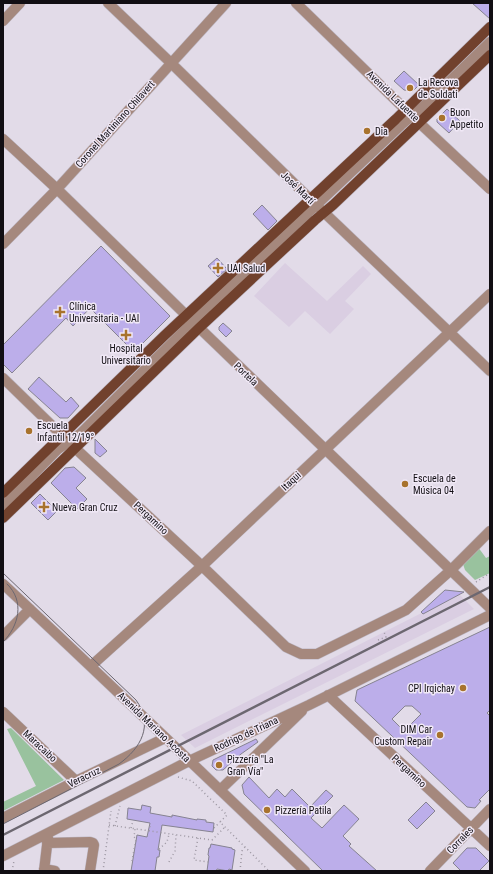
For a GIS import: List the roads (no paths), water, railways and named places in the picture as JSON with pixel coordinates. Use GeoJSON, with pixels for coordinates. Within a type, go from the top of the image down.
{"type":"FeatureCollection","features":[{"type":"Feature","properties":{"kind":"main road"},"geometry":{"type":"LineString","coordinates":[[3,518],[76,449],[193,322],[413,116],[490,27]]}},
{"type":"Feature","properties":{"kind":"main road"},"geometry":{"type":"LineString","coordinates":[[3,492],[66,438],[193,322],[413,116],[444,99],[490,55]]}},
{"type":"Feature","properties":{"kind":"street"},"geometry":{"type":"LineString","coordinates":[[3,21],[20,3]]}},
{"type":"Feature","properties":{"kind":"street","name":"José Martí"},"geometry":{"type":"LineString","coordinates":[[108,3],[490,371]]}},
{"type":"Feature","properties":{"kind":"street","name":"Coronel Martiniano Chilavert"},"geometry":{"type":"LineString","coordinates":[[3,244],[57,189],[226,3]]}},
{"type":"Feature","properties":{"kind":"street","name":"Avenida Lafuente"},"geometry":{"type":"LineString","coordinates":[[296,3],[490,189]]}},
{"type":"Feature","properties":{"kind":"street"},"geometry":{"type":"LineString","coordinates":[[413,116],[490,42]]}},
{"type":"Feature","properties":{"kind":"street"},"geometry":{"type":"LineString","coordinates":[[424,106],[444,99]]}},
{"type":"Feature","properties":{"kind":"street","name":"Portela"},"geometry":{"type":"LineString","coordinates":[[3,139],[57,189],[490,608]]}},
{"type":"Feature","properties":{"kind":"street","name":"Itaqui"},"geometry":{"type":"LineString","coordinates":[[91,666],[202,566],[449,331],[490,294]]}},
{"type":"Feature","properties":{"kind":"street","name":"Pergamino"},"geometry":{"type":"LineString","coordinates":[[3,378],[286,647],[301,654],[318,654],[406,610],[451,570]]}},
{"type":"Feature","properties":{"kind":"street"},"geometry":{"type":"LineString","coordinates":[[3,505],[66,438]]}},
{"type":"Feature","properties":{"kind":"street"},"geometry":{"type":"LineString","coordinates":[[451,570],[490,531]]}},
{"type":"Feature","properties":{"kind":"street","name":"Avenida Mariano Acosta"},"geometry":{"type":"LineString","coordinates":[[3,584],[305,871]]}},
{"type":"Feature","properties":{"kind":"street"},"geometry":{"type":"LineString","coordinates":[[3,636],[30,610]]}},
{"type":"Feature","properties":{"kind":"street","name":"Rodrigo de Triana"},"geometry":{"type":"LineString","coordinates":[[6,859],[49,833],[189,761],[309,705],[490,615]]}},
{"type":"Feature","properties":{"kind":"street","name":"Pergamino"},"geometry":{"type":"LineString","coordinates":[[328,695],[490,846]]}},
{"type":"Feature","properties":{"kind":"street"},"geometry":{"type":"LineString","coordinates":[[220,790],[309,705]]}},
{"type":"Feature","properties":{"kind":"street","name":"Maracaibo"},"geometry":{"type":"LineString","coordinates":[[3,712],[76,781]]}},
{"type":"Feature","properties":{"kind":"street","name":"Veracruz"},"geometry":{"type":"LineString","coordinates":[[3,818],[165,738]]}},
{"type":"Feature","properties":{"kind":"street","name":"Corrales"},"geometry":{"type":"LineString","coordinates":[[430,871],[490,809]]}},
{"type":"Feature","properties":{"kind":"street"},"geometry":{"type":"LineString","coordinates":[[49,833],[44,870],[55,871]]}},
{"type":"Feature","properties":{"kind":"street"},"geometry":{"type":"LineString","coordinates":[[47,843],[93,843],[90,871]]}},
{"type":"Feature","properties":{"kind":"tram line"},"geometry":{"type":"LineString","coordinates":[[3,573],[136,700],[144,718],[144,727],[139,743],[127,758],[119,764],[3,824]]}},
{"type":"Feature","properties":{"kind":"tram line"},"geometry":{"type":"LineString","coordinates":[[3,642],[13,629],[18,613],[16,598],[13,591],[7,584]]}},
{"type":"Feature","properties":{"kind":"railway"},"geometry":{"type":"LineString","coordinates":[[3,835],[490,587]]}},
{"type":"Feature","properties":{"kind":"place","name":"La Recova de Soldati"},"geometry":{"type":"Point","coordinates":[410,88]}},
{"type":"Feature","properties":{"kind":"place","name":"Buon Appetito"},"geometry":{"type":"Point","coordinates":[442,118]}},
{"type":"Feature","properties":{"kind":"place","name":"Dia"},"geometry":{"type":"Point","coordinates":[367,131]}},
{"type":"Feature","properties":{"kind":"place","name":"UAI Salud"},"geometry":{"type":"Point","coordinates":[218,268]}},
{"type":"Feature","properties":{"kind":"place","name":"Clínica Universitaria - UAI"},"geometry":{"type":"Point","coordinates":[60,312]}},
{"type":"Feature","properties":{"kind":"place","name":"Hospital Universitario"},"geometry":{"type":"Point","coordinates":[126,335]}},
{"type":"Feature","properties":{"kind":"place","name":"Escuela Infantil 12/19°"},"geometry":{"type":"Point","coordinates":[29,431]}},
{"type":"Feature","properties":{"kind":"place","name":"Escuela de Música 04"},"geometry":{"type":"Point","coordinates":[405,484]}},
{"type":"Feature","properties":{"kind":"place","name":"Nueva Gran Cruz"},"geometry":{"type":"Point","coordinates":[44,507]}},
{"type":"Feature","properties":{"kind":"place","name":"CPI Irqichay"},"geometry":{"type":"Point","coordinates":[463,688]}},
{"type":"Feature","properties":{"kind":"place","name":"DIM Car Custom Repair"},"geometry":{"type":"Point","coordinates":[440,735]}},
{"type":"Feature","properties":{"kind":"place","name":"Pizzería \"La Gran Vía\""},"geometry":{"type":"Point","coordinates":[219,765]}},
{"type":"Feature","properties":{"kind":"place","name":"Pizzería Patila"},"geometry":{"type":"Point","coordinates":[267,810]}}]}
